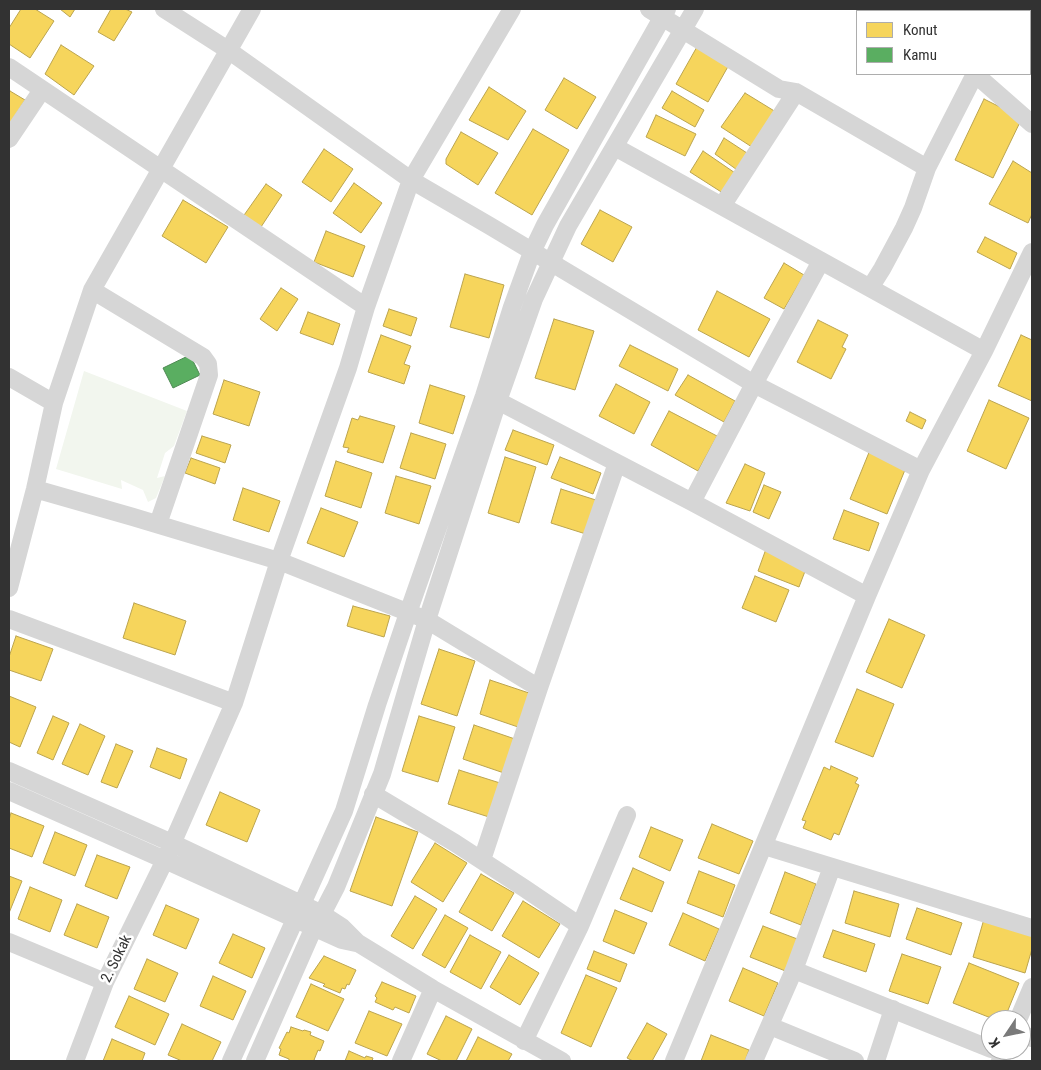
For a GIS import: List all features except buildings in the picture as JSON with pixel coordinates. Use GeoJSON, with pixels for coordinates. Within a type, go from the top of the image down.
{"type":"FeatureCollection","features":[{"type":"Feature","properties":{"kind":"street"},"geometry":{"type":"LineString","coordinates":[[164,9],[228,50],[411,180],[754,384],[921,470]]}},
{"type":"Feature","properties":{"kind":"street"},"geometry":{"type":"LineString","coordinates":[[9,588],[54,403],[92,290],[252,9]]}},
{"type":"Feature","properties":{"kind":"street","name":"2. Sokak"},"geometry":{"type":"LineString","coordinates":[[74,1061],[105,982],[165,860],[234,703],[279,561],[348,368],[366,307],[411,180],[512,9]]}},
{"type":"Feature","properties":{"kind":"street"},"geometry":{"type":"LineString","coordinates":[[255,1061],[318,921],[336,887],[382,774],[428,620],[498,401],[534,299],[568,226],[695,9]]}},
{"type":"Feature","properties":{"kind":"street"},"geometry":{"type":"LineString","coordinates":[[231,1061],[344,811],[377,705],[532,252],[659,11],[683,30],[779,89],[796,92],[927,168]]}},
{"type":"Feature","properties":{"kind":"street"},"geometry":{"type":"LineString","coordinates":[[9,67],[366,307]]}},
{"type":"Feature","properties":{"kind":"street"},"geometry":{"type":"LineString","coordinates":[[870,288],[904,228],[927,168],[975,75]]}},
{"type":"Feature","properties":{"kind":"street"},"geometry":{"type":"LineString","coordinates":[[977,75],[1032,124]]}},
{"type":"Feature","properties":{"kind":"street"},"geometry":{"type":"LineString","coordinates":[[9,139],[42,90]]}},
{"type":"Feature","properties":{"kind":"street"},"geometry":{"type":"LineString","coordinates":[[722,206],[796,92]]}},
{"type":"Feature","properties":{"kind":"street"},"geometry":{"type":"LineString","coordinates":[[615,146],[984,351]]}},
{"type":"Feature","properties":{"kind":"street"},"geometry":{"type":"LineString","coordinates":[[674,1061],[921,470],[984,351],[1032,252]]}},
{"type":"Feature","properties":{"kind":"street"},"geometry":{"type":"LineString","coordinates":[[692,502],[821,261]]}},
{"type":"Feature","properties":{"kind":"street"},"geometry":{"type":"LineString","coordinates":[[92,290],[203,357],[208,364],[209,375],[158,524]]}},
{"type":"Feature","properties":{"kind":"street"},"geometry":{"type":"LineString","coordinates":[[9,377],[54,403]]}},
{"type":"Feature","properties":{"kind":"street"},"geometry":{"type":"LineString","coordinates":[[498,401],[617,462],[867,596]]}},
{"type":"Feature","properties":{"kind":"street"},"geometry":{"type":"LineString","coordinates":[[482,860],[617,462]]}},
{"type":"Feature","properties":{"kind":"street"},"geometry":{"type":"LineString","coordinates":[[34,489],[279,561],[428,620],[539,688]]}},
{"type":"Feature","properties":{"kind":"street"},"geometry":{"type":"LineString","coordinates":[[9,619],[234,703]]}},
{"type":"Feature","properties":{"kind":"street"},"geometry":{"type":"LineString","coordinates":[[9,771],[172,843],[298,912]]}},
{"type":"Feature","properties":{"kind":"street"},"geometry":{"type":"LineString","coordinates":[[9,791],[165,860],[318,921],[342,940],[358,943],[524,1041],[562,1061]]}},
{"type":"Feature","properties":{"kind":"street"},"geometry":{"type":"LineString","coordinates":[[373,794],[426,824],[580,926]]}},
{"type":"Feature","properties":{"kind":"street"},"geometry":{"type":"LineString","coordinates":[[524,1041],[580,926],[627,815]]}},
{"type":"Feature","properties":{"kind":"street"},"geometry":{"type":"LineString","coordinates":[[764,846],[1032,928]]}},
{"type":"Feature","properties":{"kind":"street"},"geometry":{"type":"LineString","coordinates":[[754,1061],[794,970],[832,867]]}},
{"type":"Feature","properties":{"kind":"street"},"geometry":{"type":"LineString","coordinates":[[9,942],[105,982]]}},
{"type":"Feature","properties":{"kind":"street"},"geometry":{"type":"LineString","coordinates":[[794,970],[981,1046]]}},
{"type":"Feature","properties":{"kind":"street"},"geometry":{"type":"LineString","coordinates":[[1022,1010],[1032,987]]}},
{"type":"Feature","properties":{"kind":"street"},"geometry":{"type":"LineString","coordinates":[[401,1061],[433,988]]}},
{"type":"Feature","properties":{"kind":"street"},"geometry":{"type":"LineString","coordinates":[[876,1061],[893,1009]]}},
{"type":"Feature","properties":{"kind":"street"},"geometry":{"type":"LineString","coordinates":[[770,1026],[855,1061]]}},
{"type":"Feature","properties":{"kind":"shaded area"},"geometry":{"type":"Polygon","coordinates":[[[84,371],[187,411],[174,446],[165,453],[157,478],[165,476],[156,498],[148,502],[143,490],[121,480],[122,489],[56,469],[84,371]]]}}]}
